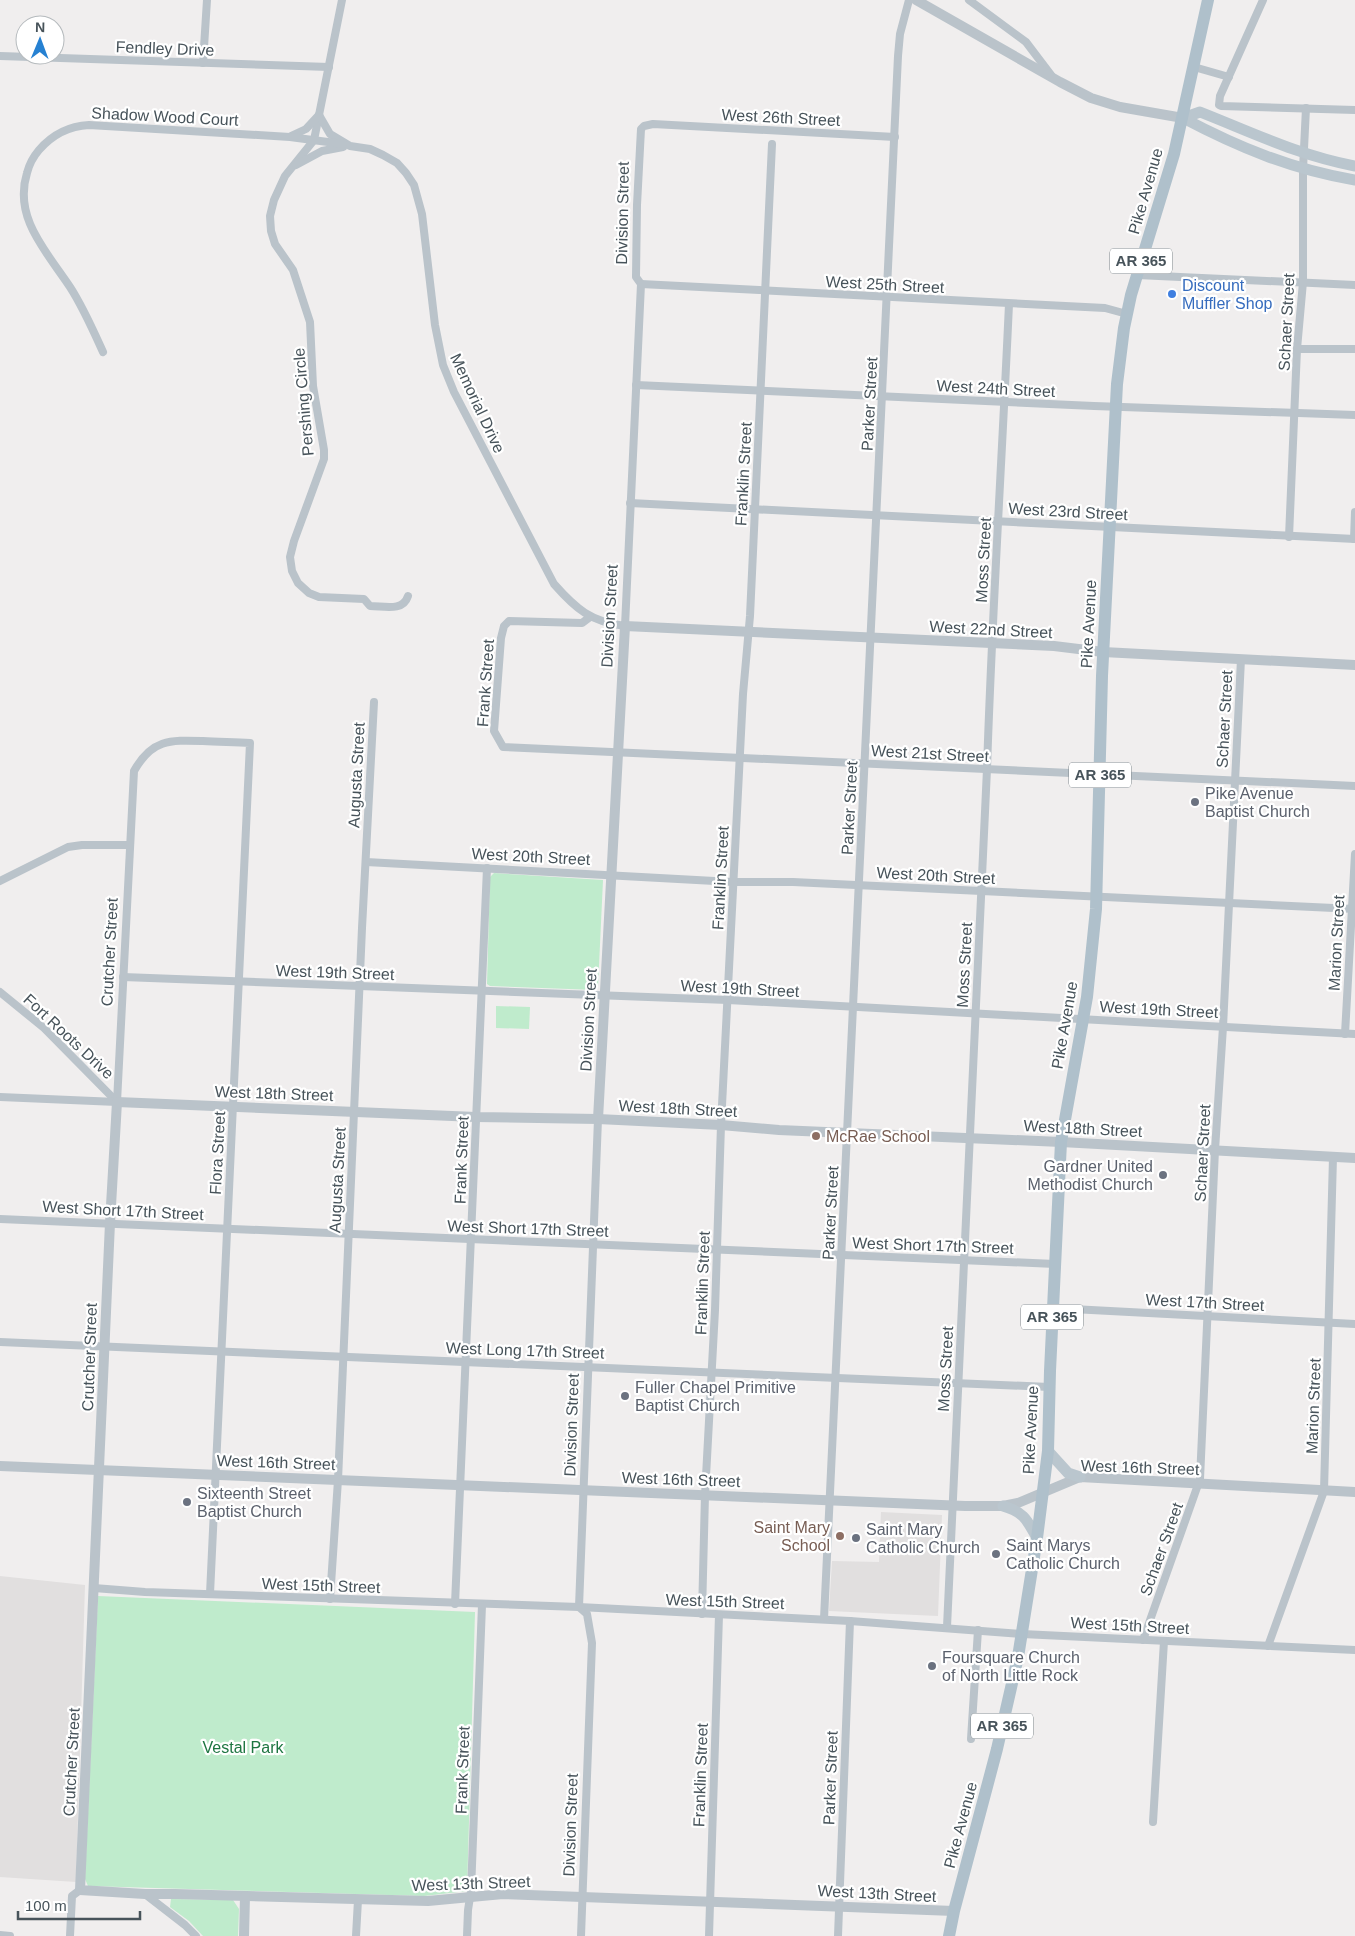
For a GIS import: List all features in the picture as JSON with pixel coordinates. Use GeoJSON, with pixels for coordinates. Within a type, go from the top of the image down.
{"type":"FeatureCollection","features":[{"type":"Feature","properties":{"kind":"main road","name":"AR 365"},"geometry":{"type":"LineString","coordinates":[[1183,118],[1208,0]]}},
{"type":"Feature","properties":{"kind":"main road"},"geometry":{"type":"LineString","coordinates":[[1183,118],[1200,112],[1264,139],[1304,153],[1330,162],[1355,166]]}},
{"type":"Feature","properties":{"kind":"main road"},"geometry":{"type":"LineString","coordinates":[[1183,118],[1247,149],[1303,169],[1355,180]]}},
{"type":"Feature","properties":{"kind":"main road","name":"Pike Avenue"},"geometry":{"type":"LineString","coordinates":[[949,1936],[997,1749],[1022,1634],[1043,1492],[1048,1451],[1049,1386],[1061,1142],[1083,1018],[1092,953],[1096,896],[1103,652],[1120,356],[1127,314],[1137,275],[1169,173],[1183,118]]}},
{"type":"Feature","properties":{"kind":"main road"},"geometry":{"type":"LineString","coordinates":[[1048,1451],[1068,1473],[1080,1477]]}},
{"type":"Feature","properties":{"kind":"main road"},"geometry":{"type":"LineString","coordinates":[[1004,1506],[1020,1513],[1027,1520],[1037,1538]]}},
{"type":"Feature","properties":{"kind":"street"},"geometry":{"type":"LineString","coordinates":[[203,63],[207,0]]}},
{"type":"Feature","properties":{"kind":"street"},"geometry":{"type":"LineString","coordinates":[[290,137],[306,129],[318,115],[330,67],[342,0]]}},
{"type":"Feature","properties":{"kind":"street","name":"Parker Street"},"geometry":{"type":"LineString","coordinates":[[824,1619],[900,34],[909,0]]}},
{"type":"Feature","properties":{"kind":"street"},"geometry":{"type":"LineString","coordinates":[[916,0],[1081,94],[1105,103],[1183,118]]}},
{"type":"Feature","properties":{"kind":"street"},"geometry":{"type":"LineString","coordinates":[[969,0],[1026,42],[1054,78]]}},
{"type":"Feature","properties":{"kind":"street"},"geometry":{"type":"LineString","coordinates":[[1263,0],[1220,96],[1221,106],[1355,110]]}},
{"type":"Feature","properties":{"kind":"street","name":"Fendley Drive"},"geometry":{"type":"LineString","coordinates":[[0,56],[330,67]]}},
{"type":"Feature","properties":{"kind":"street"},"geometry":{"type":"LineString","coordinates":[[1194,67],[1229,77]]}},
{"type":"Feature","properties":{"kind":"street","name":"Schaer Street"},"geometry":{"type":"LineString","coordinates":[[1289,537],[1297,349],[1303,282],[1303,169],[1306,108]]}},
{"type":"Feature","properties":{"kind":"street","name":"Pershing Circle"},"geometry":{"type":"LineString","coordinates":[[318,115],[314,140],[280,184],[270,216],[271,231],[275,244],[293,270],[310,322],[313,386],[324,450],[324,459],[294,540],[290,557],[292,571],[304,588],[319,597],[364,599],[370,606],[400,607],[406,603],[408,596]]}},
{"type":"Feature","properties":{"kind":"street","name":"Memorial Drive"},"geometry":{"type":"LineString","coordinates":[[318,115],[330,134],[350,146]]}},
{"type":"Feature","properties":{"kind":"street","name":"Shadow Wood Court"},"geometry":{"type":"LineString","coordinates":[[103,352],[78,301],[38,240],[26,215],[23,191],[28,168],[37,152],[54,136],[89,125],[314,140]]}},
{"type":"Feature","properties":{"kind":"street","name":"Division Street"},"geometry":{"type":"LineString","coordinates":[[581,1936],[592,1643],[588,1614],[579,1607],[598,1119],[625,626],[641,284],[636,277],[640,132],[646,125],[666,125]]}},
{"type":"Feature","properties":{"kind":"street","name":"West 26th Street"},"geometry":{"type":"LineString","coordinates":[[666,125],[895,137]]}},
{"type":"Feature","properties":{"kind":"street"},"geometry":{"type":"LineString","coordinates":[[314,140],[350,146]]}},
{"type":"Feature","properties":{"kind":"street","name":"Franklin Street"},"geometry":{"type":"LineString","coordinates":[[702,1614],[705,1495],[712,1372],[721,1125],[755,510],[772,144]]}},
{"type":"Feature","properties":{"kind":"street","name":"Memorial Drive"},"geometry":{"type":"LineString","coordinates":[[289,171],[302,161],[322,151],[350,146],[370,149],[383,154],[397,163],[406,173],[414,185],[422,214],[440,354],[451,383],[554,584],[570,602],[590,617],[610,624],[625,626]]}},
{"type":"Feature","properties":{"kind":"street"},"geometry":{"type":"LineString","coordinates":[[1137,275],[1355,285]]}},
{"type":"Feature","properties":{"kind":"street","name":"West 25th Street"},"geometry":{"type":"LineString","coordinates":[[641,284],[1105,308],[1127,314]]}},
{"type":"Feature","properties":{"kind":"street","name":"Moss Street"},"geometry":{"type":"LineString","coordinates":[[947,1627],[982,891],[991,644],[999,522],[1009,304]]}},
{"type":"Feature","properties":{"kind":"street"},"geometry":{"type":"LineString","coordinates":[[1297,349],[1355,349]]}},
{"type":"Feature","properties":{"kind":"street","name":"West 24th Street"},"geometry":{"type":"LineString","coordinates":[[636,385],[1355,416]]}},
{"type":"Feature","properties":{"kind":"street","name":"West 23rd Street"},"geometry":{"type":"LineString","coordinates":[[630,503],[1354,539]]}},
{"type":"Feature","properties":{"kind":"street"},"geometry":{"type":"LineString","coordinates":[[1354,539],[1355,512]]}},
{"type":"Feature","properties":{"kind":"street","name":"Frank Street"},"geometry":{"type":"LineString","coordinates":[[504,747],[494,731],[493,718],[501,638],[504,626],[510,621],[582,623],[590,617]]}},
{"type":"Feature","properties":{"kind":"street","name":"West 22nd Street"},"geometry":{"type":"LineString","coordinates":[[625,626],[1054,646],[1103,652],[1355,665]]}},
{"type":"Feature","properties":{"kind":"street","name":"Schaer Street"},"geometry":{"type":"LineString","coordinates":[[1143,1640],[1199,1483],[1241,659]]}},
{"type":"Feature","properties":{"kind":"street","name":"Augusta Street"},"geometry":{"type":"LineString","coordinates":[[330,1599],[338,1480],[359,987],[374,702]]}},
{"type":"Feature","properties":{"kind":"street","name":"Flora Street"},"geometry":{"type":"LineString","coordinates":[[132,775],[140,760],[162,743],[176,740],[250,743],[210,1594]]}},
{"type":"Feature","properties":{"kind":"street","name":"West 21st Street"},"geometry":{"type":"LineString","coordinates":[[504,747],[1355,786]]}},
{"type":"Feature","properties":{"kind":"street","name":"Crutcher Street"},"geometry":{"type":"LineString","coordinates":[[70,1936],[72,1896],[80,1890],[132,775]]}},
{"type":"Feature","properties":{"kind":"street"},"geometry":{"type":"LineString","coordinates":[[0,882],[68,847],[82,845],[129,845]]}},
{"type":"Feature","properties":{"kind":"street","name":"Marion Street"},"geometry":{"type":"LineString","coordinates":[[1345,1034],[1354,908],[1355,854]]}},
{"type":"Feature","properties":{"kind":"street","name":"West 20th Street"},"geometry":{"type":"LineString","coordinates":[[366,862],[733,882],[859,885],[1354,908]]}},
{"type":"Feature","properties":{"kind":"street","name":"Frank Street"},"geometry":{"type":"LineString","coordinates":[[455,1604],[487,868]]}},
{"type":"Feature","properties":{"kind":"street","name":"West 19th Street"},"geometry":{"type":"LineString","coordinates":[[123,977],[604,997],[728,1000],[1355,1034]]}},
{"type":"Feature","properties":{"kind":"street","name":"Fort Roots Drive"},"geometry":{"type":"LineString","coordinates":[[0,992],[44,1028],[117,1102]]}},
{"type":"Feature","properties":{"kind":"street","name":"West 18th Street"},"geometry":{"type":"LineString","coordinates":[[0,1097],[476,1117],[598,1119],[1355,1158]]}},
{"type":"Feature","properties":{"kind":"street","name":"Marion Street"},"geometry":{"type":"LineString","coordinates":[[1268,1646],[1324,1491],[1333,1156]]}},
{"type":"Feature","properties":{"kind":"street","name":"West Short 17th Street"},"geometry":{"type":"LineString","coordinates":[[0,1219],[1055,1264]]}},
{"type":"Feature","properties":{"kind":"street","name":"West 17th Street"},"geometry":{"type":"LineString","coordinates":[[1053,1308],[1355,1324]]}},
{"type":"Feature","properties":{"kind":"street","name":"West Long 17th Street"},"geometry":{"type":"LineString","coordinates":[[0,1342],[1049,1386]]}},
{"type":"Feature","properties":{"kind":"street","name":"West 16th Street"},"geometry":{"type":"LineString","coordinates":[[0,1466],[953,1506],[1004,1506],[1018,1503],[1080,1477],[1355,1492]]}},
{"type":"Feature","properties":{"kind":"street","name":"West 15th Street"},"geometry":{"type":"LineString","coordinates":[[94,1588],[455,1604],[579,1607],[824,1619],[1022,1634],[1355,1650]]}},
{"type":"Feature","properties":{"kind":"street","name":"Frank Street"},"geometry":{"type":"LineString","coordinates":[[467,1936],[471,1897],[482,1605]]}},
{"type":"Feature","properties":{"kind":"street","name":"Franklin Street"},"geometry":{"type":"LineString","coordinates":[[709,1936],[719,1615]]}},
{"type":"Feature","properties":{"kind":"street","name":"Parker Street"},"geometry":{"type":"LineString","coordinates":[[838,1936],[850,1621]]}},
{"type":"Feature","properties":{"kind":"street"},"geometry":{"type":"LineString","coordinates":[[971,1739],[978,1630]]}},
{"type":"Feature","properties":{"kind":"street"},"geometry":{"type":"LineString","coordinates":[[1153,1822],[1164,1641]]}},
{"type":"Feature","properties":{"kind":"street","name":"West 13th Street"},"geometry":{"type":"LineString","coordinates":[[80,1890],[145,1894],[439,1901],[503,1894],[954,1911]]}},
{"type":"Feature","properties":{"kind":"street"},"geometry":{"type":"LineString","coordinates":[[145,1894],[196,1936]]}},
{"type":"Feature","properties":{"kind":"street"},"geometry":{"type":"LineString","coordinates":[[244,1936],[245,1896]]}},
{"type":"Feature","properties":{"kind":"street"},"geometry":{"type":"LineString","coordinates":[[356,1936],[358,1900]]}},
{"type":"Feature","properties":{"kind":"street"},"geometry":{"type":"LineString","coordinates":[[0,1936],[10,1936]]}},
{"type":"Feature","properties":{"kind":"shaded area"},"geometry":{"type":"Polygon","coordinates":[[[881,1512],[942,1515],[938,1616],[829,1611],[832,1561],[879,1562],[881,1512]]]}},
{"type":"Feature","properties":{"kind":"shaded area"},"geometry":{"type":"Polygon","coordinates":[[[0,1576],[85,1585],[76,1882],[0,1877],[0,1576]]]}},
{"type":"Feature","properties":{"kind":"green space"},"geometry":{"type":"Polygon","coordinates":[[[494,873],[603,880],[598,987],[596,990],[490,986],[487,984],[490,877],[494,873]]]}},
{"type":"Feature","properties":{"kind":"green space"},"geometry":{"type":"Polygon","coordinates":[[[496,1006],[530,1007],[529,1029],[496,1028],[496,1006]]]}},
{"type":"Feature","properties":{"kind":"green space","name":"Vestal Park"},"geometry":{"type":"Polygon","coordinates":[[[98,1596],[475,1612],[467,1891],[424,1896],[88,1886],[85,1879],[98,1596]]]}},
{"type":"Feature","properties":{"kind":"green space"},"geometry":{"type":"Polygon","coordinates":[[[171,1899],[233,1900],[239,1909],[238,1936],[203,1936],[189,1921],[170,1907],[171,1899]]]}},
{"type":"Feature","properties":{"kind":"place","name":"Discount Muffler Shop"},"geometry":{"type":"Point","coordinates":[1172,294]}},
{"type":"Feature","properties":{"kind":"place","name":"Pike Avenue Baptist Church"},"geometry":{"type":"Point","coordinates":[1195,802]}},
{"type":"Feature","properties":{"kind":"place","name":"McRae School"},"geometry":{"type":"Point","coordinates":[816,1136]}},
{"type":"Feature","properties":{"kind":"place","name":"Gardner United Methodist Church"},"geometry":{"type":"Point","coordinates":[1163,1175]}},
{"type":"Feature","properties":{"kind":"place","name":"Fuller Chapel Primitive Baptist Church"},"geometry":{"type":"Point","coordinates":[625,1396]}},
{"type":"Feature","properties":{"kind":"place","name":"Sixteenth Street Baptist Church"},"geometry":{"type":"Point","coordinates":[187,1502]}},
{"type":"Feature","properties":{"kind":"place","name":"Saint Mary School"},"geometry":{"type":"Point","coordinates":[840,1536]}},
{"type":"Feature","properties":{"kind":"place","name":"Saint Mary Catholic Church"},"geometry":{"type":"Point","coordinates":[856,1538]}},
{"type":"Feature","properties":{"kind":"place","name":"Saint Marys Catholic Church"},"geometry":{"type":"Point","coordinates":[996,1554]}},
{"type":"Feature","properties":{"kind":"place","name":"Foursquare Church of North Little Rock"},"geometry":{"type":"Point","coordinates":[932,1666]}}]}
